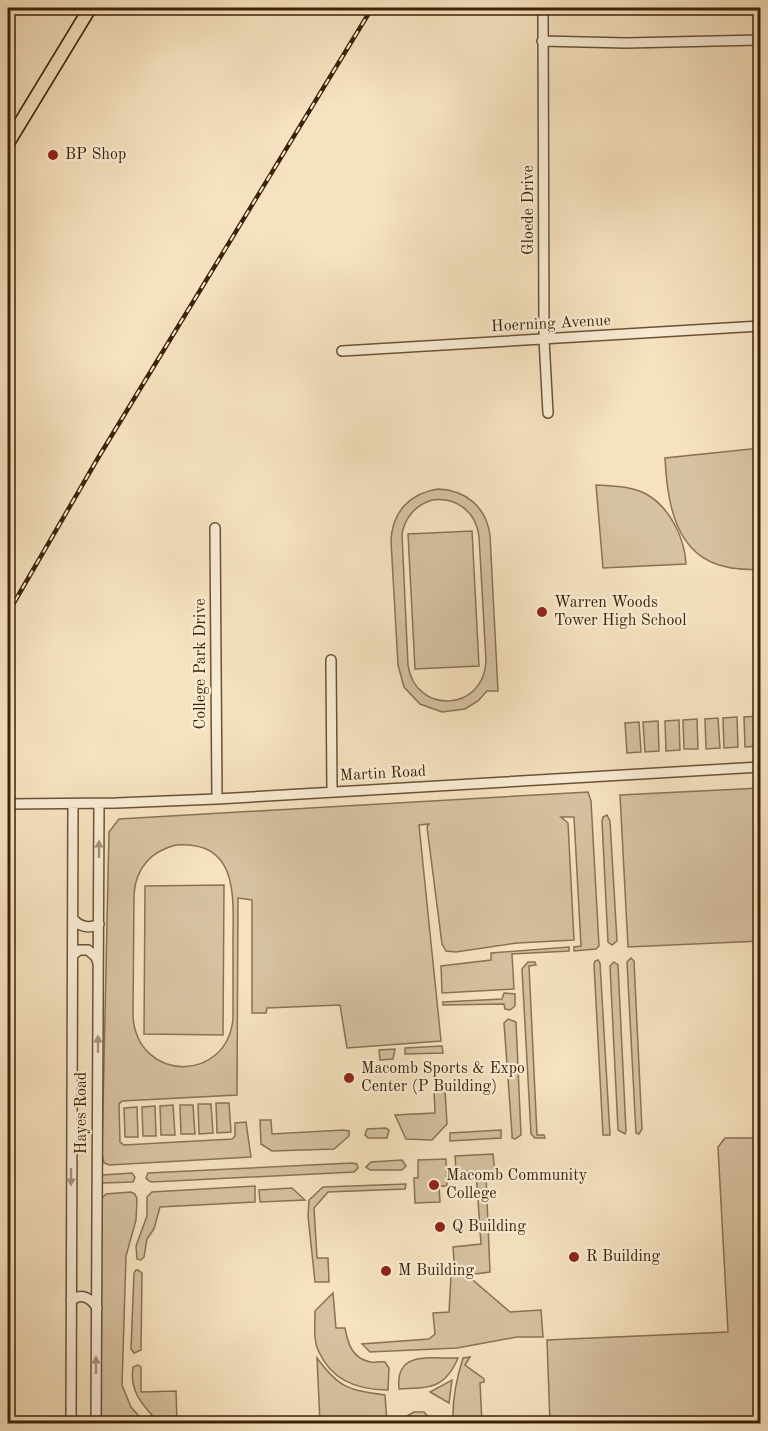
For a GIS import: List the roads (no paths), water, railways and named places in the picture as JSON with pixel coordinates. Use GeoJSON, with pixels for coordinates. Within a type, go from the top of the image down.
{"type":"FeatureCollection","features":[{"type":"Feature","properties":{"kind":"main road"},"geometry":{"type":"LineString","coordinates":[[8,143],[90,8]]}},
{"type":"Feature","properties":{"kind":"street","name":"Gloede Drive"},"geometry":{"type":"LineString","coordinates":[[543,8],[544,339],[548,412]]}},
{"type":"Feature","properties":{"kind":"street"},"geometry":{"type":"LineString","coordinates":[[542,41],[631,43],[760,40]]}},
{"type":"Feature","properties":{"kind":"street","name":"Hoerning Avenue"},"geometry":{"type":"LineString","coordinates":[[342,351],[760,326]]}},
{"type":"Feature","properties":{"kind":"street","name":"College Park Drive"},"geometry":{"type":"LineString","coordinates":[[215,528],[218,799]]}},
{"type":"Feature","properties":{"kind":"street"},"geometry":{"type":"LineString","coordinates":[[331,660],[332,792]]}},
{"type":"Feature","properties":{"kind":"street","name":"Martin Road"},"geometry":{"type":"LineString","coordinates":[[8,804],[99,804],[218,799],[760,768]]}},
{"type":"Feature","properties":{"kind":"street","name":"Hayes Road"},"geometry":{"type":"LineString","coordinates":[[70,1424],[73,804]]}},
{"type":"Feature","properties":{"kind":"street","name":"Hayes Road"},"geometry":{"type":"LineString","coordinates":[[96,1424],[99,804]]}},
{"type":"Feature","properties":{"kind":"street"},"geometry":{"type":"LineString","coordinates":[[73,919],[85,927],[99,924]]}},
{"type":"Feature","properties":{"kind":"street"},"geometry":{"type":"LineString","coordinates":[[73,955],[79,950],[88,950],[96,957],[98,968]]}},
{"type":"Feature","properties":{"kind":"street"},"geometry":{"type":"LineString","coordinates":[[71,1301],[76,1297],[84,1297],[93,1302],[96,1308]]}},
{"type":"Feature","properties":{"kind":"railway"},"geometry":{"type":"LineString","coordinates":[[8,613],[98,458],[372,8]]}},
{"type":"Feature","properties":{"kind":"place","name":"BP Shop"},"geometry":{"type":"Point","coordinates":[53,155]}},
{"type":"Feature","properties":{"kind":"place","name":"Warren Woods Tower High School"},"geometry":{"type":"Point","coordinates":[542,612]}},
{"type":"Feature","properties":{"kind":"place","name":"Macomb Sports & Expo Center (P Building)"},"geometry":{"type":"Point","coordinates":[349,1078]}},
{"type":"Feature","properties":{"kind":"place","name":"Macomb Community College"},"geometry":{"type":"Point","coordinates":[434,1185]}},
{"type":"Feature","properties":{"kind":"place","name":"Q Building"},"geometry":{"type":"Point","coordinates":[440,1227]}},
{"type":"Feature","properties":{"kind":"place","name":"R Building"},"geometry":{"type":"Point","coordinates":[574,1257]}},
{"type":"Feature","properties":{"kind":"place","name":"M Building"},"geometry":{"type":"Point","coordinates":[386,1271]}}]}
